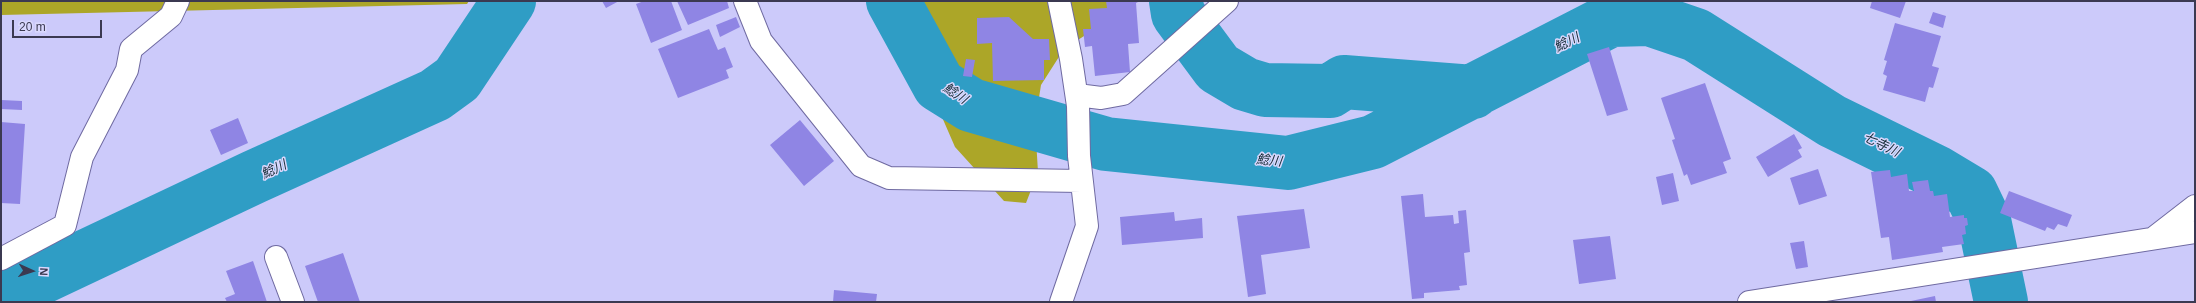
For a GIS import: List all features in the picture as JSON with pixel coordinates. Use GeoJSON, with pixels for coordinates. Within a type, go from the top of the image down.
{"type":"FeatureCollection","features":[{"type":"Feature","properties":{"kind":"street"},"geometry":{"type":"LineString","coordinates":[[1,259],[65,225],[82,157],[127,70],[131,49],[171,16],[178,1]]}},
{"type":"Feature","properties":{"kind":"street"},"geometry":{"type":"LineString","coordinates":[[745,1],[761,41],[861,166],[889,178],[1081,181]]}},
{"type":"Feature","properties":{"kind":"street"},"geometry":{"type":"LineString","coordinates":[[1059,1],[1062,5],[1078,101],[1079,156],[1087,226],[1061,302]]}},
{"type":"Feature","properties":{"kind":"street"},"geometry":{"type":"LineString","coordinates":[[1078,101],[1123,94],[1227,1]]}},
{"type":"Feature","properties":{"kind":"street"},"geometry":{"type":"LineString","coordinates":[[2154,238],[2195,206]]}},
{"type":"Feature","properties":{"kind":"street"},"geometry":{"type":"LineString","coordinates":[[1749,302],[1790,299],[2000,263],[2195,232]]}},
{"type":"Feature","properties":{"kind":"street"},"geometry":{"type":"LineString","coordinates":[[276,257],[293,302]]}},
{"type":"Feature","properties":{"kind":"shaded area"},"geometry":{"type":"Polygon","coordinates":[[[1,1],[469,1],[467,4],[1,15],[1,1]]]}},
{"type":"Feature","properties":{"kind":"shaded area"},"geometry":{"type":"Polygon","coordinates":[[[903,1],[1138,1],[1064,49],[1041,85],[1035,123],[1038,172],[1026,203],[1004,201],[955,147],[905,32],[903,1]]]}},
{"type":"Feature","properties":{"kind":"water"},"geometry":{"type":"Polygon","coordinates":[[[1983,195],[1994,221],[2005,276],[2014,302],[1993,302],[1976,209],[1983,195]]]}},
{"type":"Feature","properties":{"kind":"building"},"geometry":{"type":"Polygon","coordinates":[[[602,1],[619,1],[606,8],[602,1]]]}},
{"type":"Feature","properties":{"kind":"building"},"geometry":{"type":"Polygon","coordinates":[[[644,1],[671,1],[682,30],[651,43],[636,4],[644,1]]]}},
{"type":"Feature","properties":{"kind":"building"},"geometry":{"type":"Polygon","coordinates":[[[677,1],[727,1],[729,8],[688,25],[677,1]]]}},
{"type":"Feature","properties":{"kind":"building"},"geometry":{"type":"Polygon","coordinates":[[[1106,1],[1140,1],[1136,3],[1139,43],[1128,44],[1130,72],[1095,76],[1092,46],[1085,47],[1083,29],[1091,29],[1089,9],[1107,8],[1106,1]]]}},
{"type":"Feature","properties":{"kind":"building"},"geometry":{"type":"Polygon","coordinates":[[[1872,1],[1906,1],[1900,18],[1870,8],[1872,1]]]}},
{"type":"Feature","properties":{"kind":"building"},"geometry":{"type":"Polygon","coordinates":[[[1933,12],[1946,16],[1943,28],[1929,23],[1933,12]]]}},
{"type":"Feature","properties":{"kind":"building"},"geometry":{"type":"Polygon","coordinates":[[[736,17],[740,27],[720,37],[716,25],[736,17]]]}},
{"type":"Feature","properties":{"kind":"building"},"geometry":{"type":"Polygon","coordinates":[[[1009,17],[1033,39],[1049,39],[1050,60],[1044,60],[1044,80],[993,81],[992,43],[977,44],[977,18],[1009,17]]]}},
{"type":"Feature","properties":{"kind":"building"},"geometry":{"type":"Polygon","coordinates":[[[1895,23],[1941,36],[1932,66],[1939,68],[1933,88],[1929,87],[1925,102],[1883,90],[1887,76],[1883,74],[1887,61],[1884,60],[1895,23]]]}},
{"type":"Feature","properties":{"kind":"building"},"geometry":{"type":"Polygon","coordinates":[[[709,29],[718,50],[725,47],[733,67],[726,70],[729,78],[678,98],[658,49],[709,29]]]}},
{"type":"Feature","properties":{"kind":"building"},"geometry":{"type":"Polygon","coordinates":[[[1609,47],[1628,110],[1607,116],[1587,54],[1609,47]]]}},
{"type":"Feature","properties":{"kind":"building"},"geometry":{"type":"Polygon","coordinates":[[[966,59],[975,60],[972,77],[963,76],[966,59]]]}},
{"type":"Feature","properties":{"kind":"building"},"geometry":{"type":"Polygon","coordinates":[[[1705,83],[1731,159],[1723,162],[1727,173],[1691,185],[1687,174],[1684,176],[1672,140],[1675,139],[1661,98],[1705,83]]]}},
{"type":"Feature","properties":{"kind":"building"},"geometry":{"type":"Polygon","coordinates":[[[1,100],[22,101],[22,110],[1,109],[1,100]]]}},
{"type":"Feature","properties":{"kind":"building"},"geometry":{"type":"Polygon","coordinates":[[[238,118],[248,143],[221,155],[210,130],[238,118]]]}},
{"type":"Feature","properties":{"kind":"building"},"geometry":{"type":"Polygon","coordinates":[[[800,120],[834,161],[804,186],[770,145],[800,120]]]}},
{"type":"Feature","properties":{"kind":"building"},"geometry":{"type":"Polygon","coordinates":[[[1,122],[25,124],[20,204],[1,203],[1,122]]]}},
{"type":"Feature","properties":{"kind":"building"},"geometry":{"type":"Polygon","coordinates":[[[1794,134],[1802,148],[1798,150],[1802,157],[1768,177],[1756,157],[1794,134]]]}},
{"type":"Feature","properties":{"kind":"building"},"geometry":{"type":"Polygon","coordinates":[[[1818,169],[1827,196],[1799,205],[1790,178],[1818,169]]]}},
{"type":"Feature","properties":{"kind":"building"},"geometry":{"type":"Polygon","coordinates":[[[1890,170],[1891,177],[1907,174],[1909,191],[1914,191],[1912,182],[1928,180],[1930,191],[1933,191],[1934,196],[1947,194],[1950,217],[1964,215],[1964,218],[1967,218],[1968,225],[1965,226],[1966,234],[1962,235],[1964,244],[1942,247],[1943,252],[1892,260],[1889,237],[1881,238],[1871,172],[1890,170]]]}},
{"type":"Feature","properties":{"kind":"building"},"geometry":{"type":"Polygon","coordinates":[[[1673,173],[1679,201],[1662,205],[1656,177],[1673,173]]]}},
{"type":"Feature","properties":{"kind":"building"},"geometry":{"type":"Polygon","coordinates":[[[2009,191],[2072,215],[2067,227],[2058,224],[2054,230],[2047,227],[2045,231],[2000,213],[2009,191]]]}},
{"type":"Feature","properties":{"kind":"building"},"geometry":{"type":"Polygon","coordinates":[[[1423,194],[1425,217],[1453,215],[1454,224],[1459,223],[1458,211],[1466,210],[1470,252],[1464,253],[1467,285],[1459,286],[1460,290],[1424,293],[1424,298],[1412,299],[1401,196],[1423,194]]]}},
{"type":"Feature","properties":{"kind":"building"},"geometry":{"type":"Polygon","coordinates":[[[1304,209],[1310,248],[1261,255],[1266,294],[1248,297],[1237,216],[1304,209]]]}},
{"type":"Feature","properties":{"kind":"building"},"geometry":{"type":"Polygon","coordinates":[[[1174,212],[1175,221],[1202,218],[1203,238],[1122,245],[1120,217],[1174,212]]]}},
{"type":"Feature","properties":{"kind":"building"},"geometry":{"type":"Polygon","coordinates":[[[1610,236],[1616,279],[1579,284],[1573,240],[1610,236]]]}},
{"type":"Feature","properties":{"kind":"building"},"geometry":{"type":"Polygon","coordinates":[[[1804,241],[1808,267],[1796,269],[1790,243],[1804,241]]]}},
{"type":"Feature","properties":{"kind":"building"},"geometry":{"type":"Polygon","coordinates":[[[343,253],[360,302],[318,302],[305,266],[343,253]]]}},
{"type":"Feature","properties":{"kind":"building"},"geometry":{"type":"Polygon","coordinates":[[[253,261],[267,302],[227,302],[225,298],[235,294],[226,271],[253,261]]]}},
{"type":"Feature","properties":{"kind":"building"},"geometry":{"type":"Polygon","coordinates":[[[834,290],[877,294],[876,302],[833,302],[834,290]]]}},
{"type":"Feature","properties":{"kind":"building"},"geometry":{"type":"Polygon","coordinates":[[[1935,296],[1936,302],[1911,302],[1911,301],[1935,296]]]}},
{"type":"Feature","properties":{"kind":"waterway","name":"鯰川"},"geometry":{"type":"LineString","coordinates":[[1,293],[34,281],[254,177],[435,95],[457,79],[509,1]]}},
{"type":"Feature","properties":{"kind":"waterway","name":"鯰川"},"geometry":{"type":"LineString","coordinates":[[893,1],[939,85],[971,105],[1106,144],[1288,163],[1373,142],[1611,20],[1649,19],[1696,35],[1832,121],[1936,172],[1971,193],[1984,220],[2001,302]]}},
{"type":"Feature","properties":{"kind":"waterway"},"geometry":{"type":"LineString","coordinates":[[1176,1],[1178,14],[1218,68],[1245,84],[1265,90],[1330,91],[1344,82],[1473,92]]}},
{"type":"Feature","properties":{"kind":"water label","name":"七寺川"},"geometry":{"type":"Point","coordinates":[1881,145]}}]}
